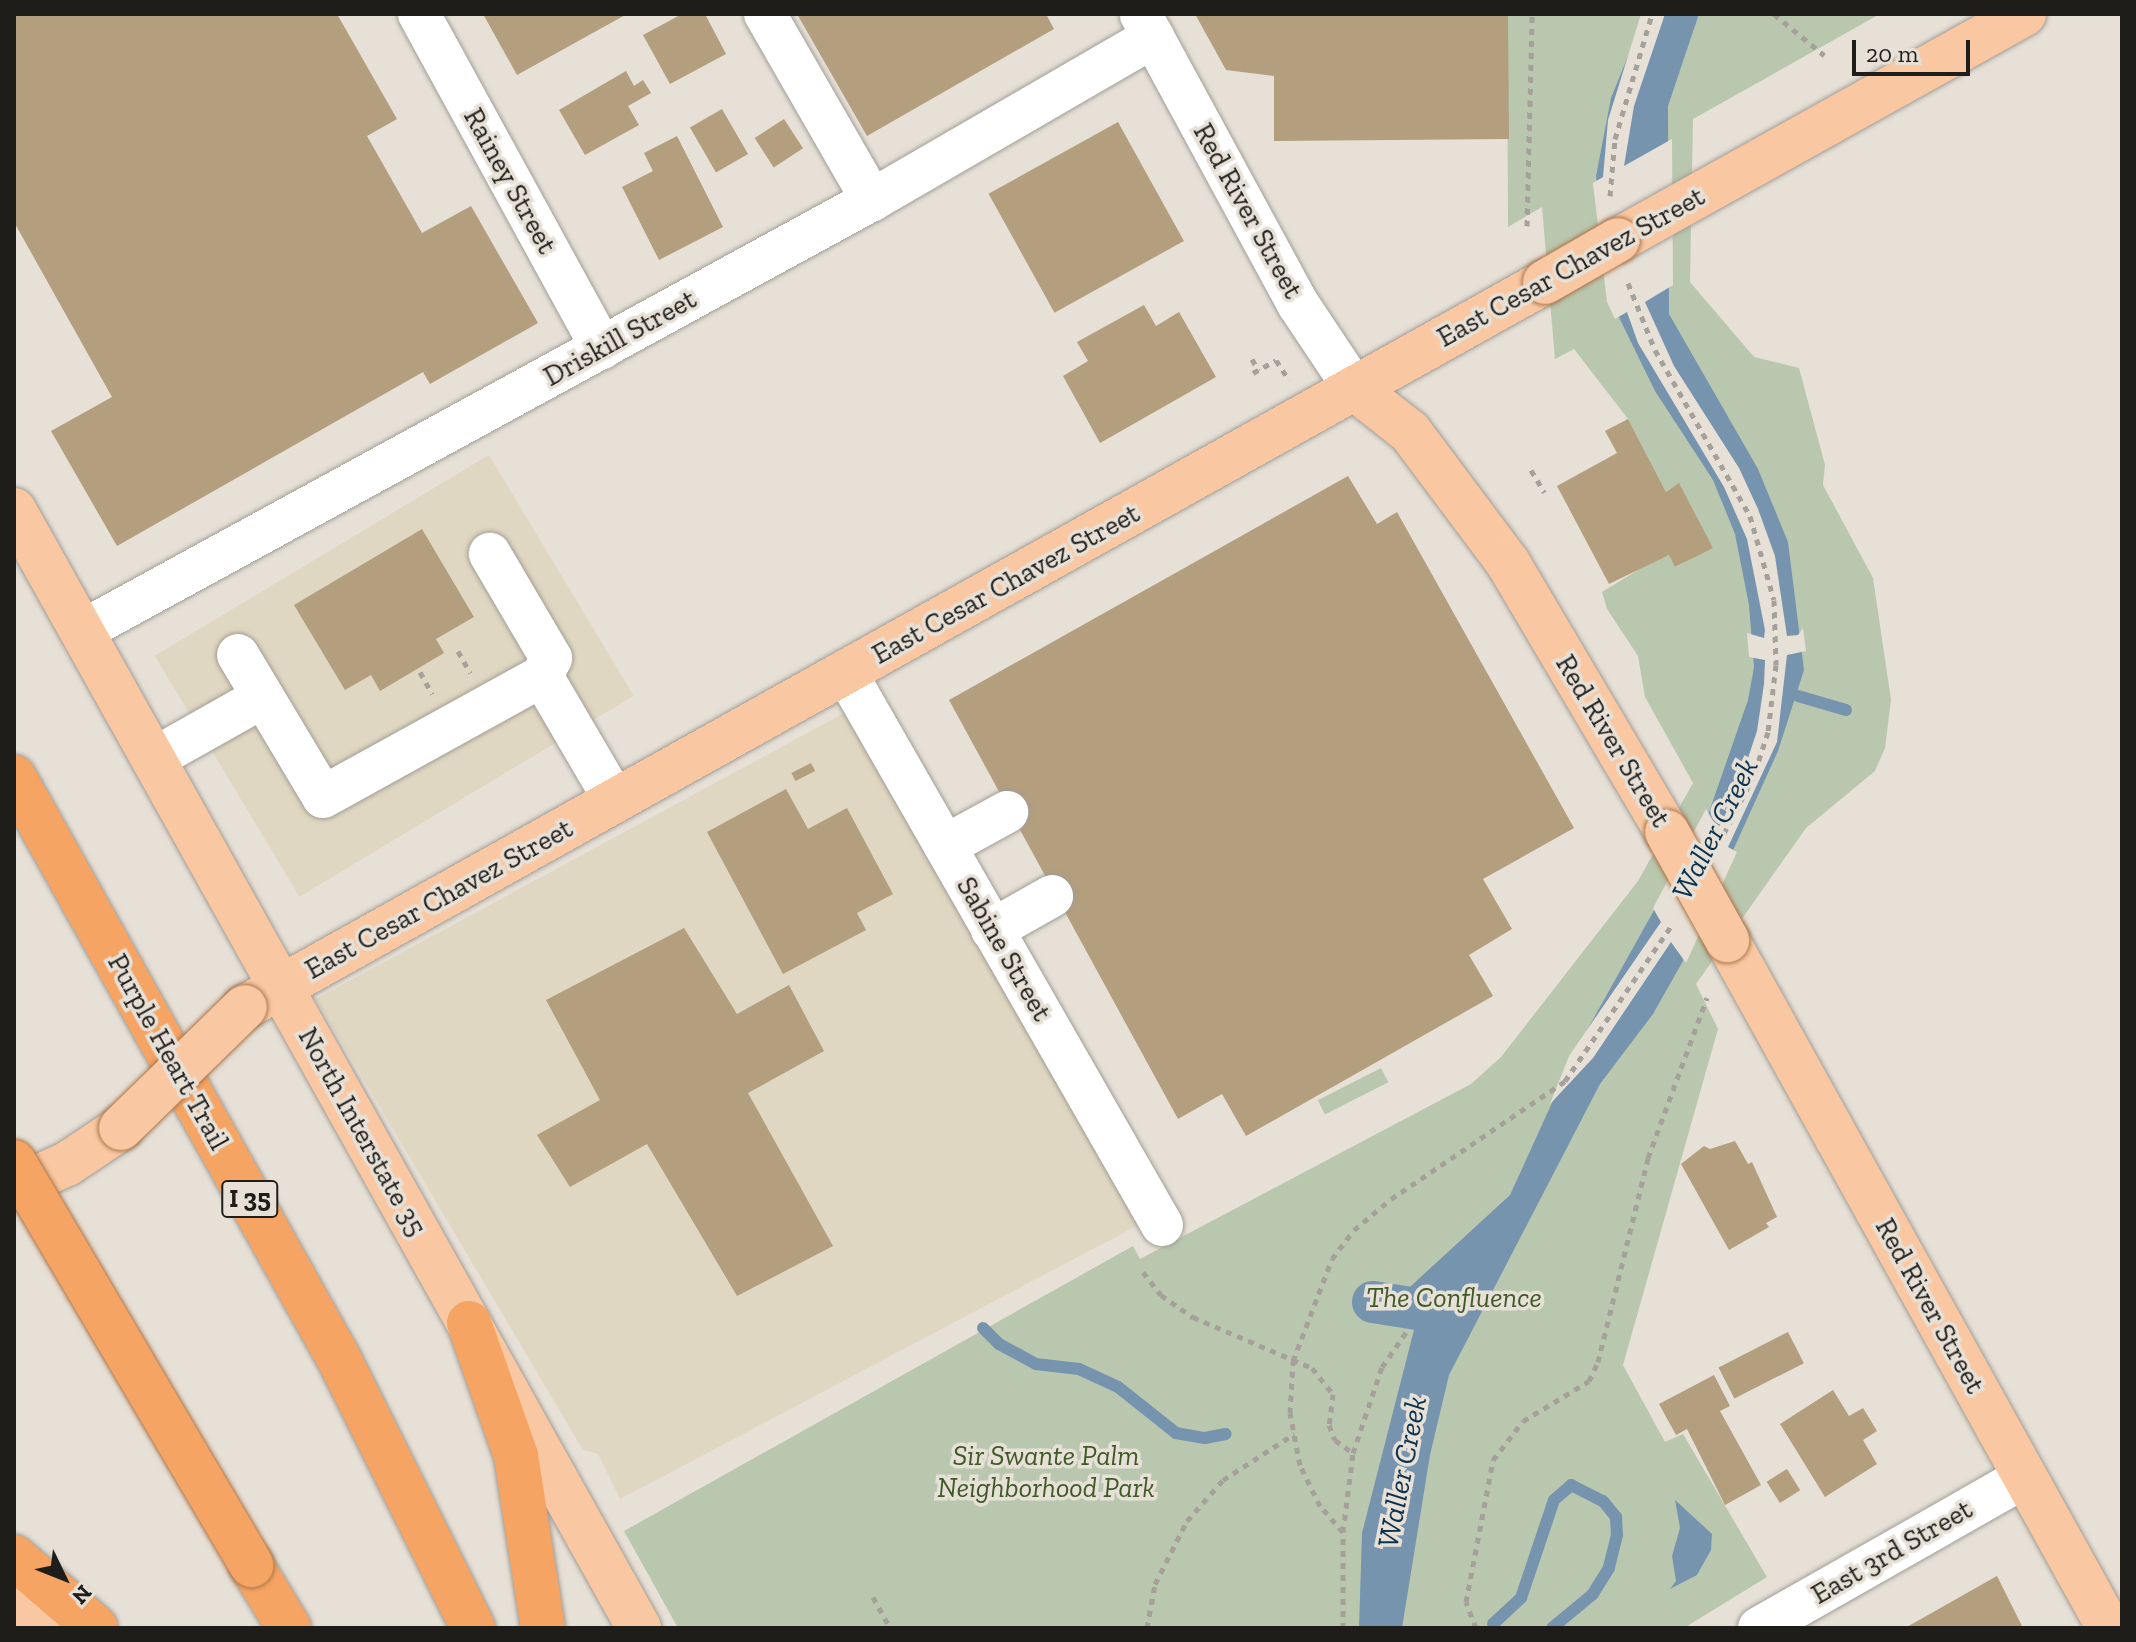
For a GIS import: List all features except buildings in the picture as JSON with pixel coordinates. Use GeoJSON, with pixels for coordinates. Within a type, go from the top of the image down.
{"type":"FeatureCollection","features":[{"type":"Feature","properties":{"kind":"highway","name":"Purple Heart Trail"},"geometry":{"type":"LineString","coordinates":[[14,777],[339,1359],[473,1628]]}},
{"type":"Feature","properties":{"kind":"highway"},"geometry":{"type":"LineString","coordinates":[[14,1162],[289,1628]]}},
{"type":"Feature","properties":{"kind":"highway"},"geometry":{"type":"LineString","coordinates":[[469,1323],[516,1456],[543,1628]]}},
{"type":"Feature","properties":{"kind":"highway"},"geometry":{"type":"LineString","coordinates":[[14,1557],[96,1628]]}},
{"type":"Feature","properties":{"kind":"main road","name":"East Cesar Chavez Street"},"geometry":{"type":"LineString","coordinates":[[14,1188],[67,1164],[121,1128],[263,997],[2024,14]]}},
{"type":"Feature","properties":{"kind":"main road","name":"Red River Street"},"geometry":{"type":"LineString","coordinates":[[1354,388],[1410,432],[1508,563],[1667,832],[2109,1628]]}},
{"type":"Feature","properties":{"kind":"main road","name":"North Interstate 35"},"geometry":{"type":"LineString","coordinates":[[14,510],[153,759],[263,997],[469,1323],[639,1628]]}},
{"type":"Feature","properties":{"kind":"main road"},"geometry":{"type":"LineString","coordinates":[[14,1590],[42,1628]]}},
{"type":"Feature","properties":{"kind":"street","name":"Rainey Street"},"geometry":{"type":"LineString","coordinates":[[419,14],[602,348]]}},
{"type":"Feature","properties":{"kind":"street"},"geometry":{"type":"LineString","coordinates":[[765,14],[872,200]]}},
{"type":"Feature","properties":{"kind":"street","name":"Driskill Street"},"geometry":{"type":"LineString","coordinates":[[82,631],[872,200],[1147,26]]}},
{"type":"Feature","properties":{"kind":"street","name":"Red River Street"},"geometry":{"type":"LineString","coordinates":[[1147,26],[1305,315],[1354,388]]}},
{"type":"Feature","properties":{"kind":"street"},"geometry":{"type":"LineString","coordinates":[[238,655],[323,797],[542,676],[551,658],[490,554]]}},
{"type":"Feature","properties":{"kind":"street","name":"Sabine Street"},"geometry":{"type":"LineString","coordinates":[[846,673],[1162,1225]]}},
{"type":"Feature","properties":{"kind":"street"},"geometry":{"type":"LineString","coordinates":[[542,676],[615,801]]}},
{"type":"Feature","properties":{"kind":"street"},"geometry":{"type":"LineString","coordinates":[[153,759],[263,697]]}},
{"type":"Feature","properties":{"kind":"street"},"geometry":{"type":"LineString","coordinates":[[945,846],[1007,812]]}},
{"type":"Feature","properties":{"kind":"street"},"geometry":{"type":"LineString","coordinates":[[992,930],[1052,896]]}},
{"type":"Feature","properties":{"kind":"street","name":"East 3rd Street"},"geometry":{"type":"LineString","coordinates":[[1759,1628],[2025,1477]]}},
{"type":"Feature","properties":{"kind":"path"},"geometry":{"type":"LineString","coordinates":[[1527,226],[1532,14]]}},
{"type":"Feature","properties":{"kind":"path"},"geometry":{"type":"LineString","coordinates":[[1615,139],[1652,14]]}},
{"type":"Feature","properties":{"kind":"path"},"geometry":{"type":"LineString","coordinates":[[1774,14],[1824,55]]}},
{"type":"Feature","properties":{"kind":"path"},"geometry":{"type":"LineString","coordinates":[[1252,359],[1256,372],[1276,360]]}},
{"type":"Feature","properties":{"kind":"path"},"geometry":{"type":"LineString","coordinates":[[1531,470],[1544,492]]}},
{"type":"Feature","properties":{"kind":"path"},"geometry":{"type":"LineString","coordinates":[[1476,1628],[1466,1602],[1493,1460],[1523,1421],[1589,1381],[1607,1330],[1648,1158],[1707,998]]}},
{"type":"Feature","properties":{"kind":"path"},"geometry":{"type":"LineString","coordinates":[[1343,1532],[1320,1506],[1300,1465],[1290,1413],[1293,1361],[1332,1259],[1354,1230],[1421,1179]]}},
{"type":"Feature","properties":{"kind":"path"},"geometry":{"type":"LineString","coordinates":[[1143,1272],[1161,1295],[1193,1317],[1312,1368],[1333,1394],[1329,1425],[1335,1440],[1342,1450],[1353,1453]]}},
{"type":"Feature","properties":{"kind":"path"},"geometry":{"type":"LineString","coordinates":[[1343,1628],[1343,1532],[1353,1453],[1382,1367],[1409,1328]]}},
{"type":"Feature","properties":{"kind":"path"},"geometry":{"type":"LineString","coordinates":[[1147,1628],[1155,1584],[1187,1521],[1223,1480],[1294,1434]]}},
{"type":"Feature","properties":{"kind":"path"},"geometry":{"type":"LineString","coordinates":[[873,1597],[890,1628]]}},
{"type":"Feature","properties":{"kind":"shaded area"},"geometry":{"type":"Polygon","coordinates":[[[489,455],[634,696],[299,897],[155,656],[489,455]]]}},
{"type":"Feature","properties":{"kind":"shaded area"},"geometry":{"type":"Polygon","coordinates":[[[861,704],[1144,1222],[620,1499],[598,1454],[583,1450],[316,999],[861,704]]]}},
{"type":"Feature","properties":{"kind":"green space","name":"The Confluence"},"geometry":{"type":"Polygon","coordinates":[[[1507,14],[1880,14],[1693,119],[1690,282],[1754,357],[1799,368],[1825,465],[1823,485],[1873,578],[1891,700],[1885,748],[1875,771],[1806,828],[1696,984],[1718,1029],[1623,1365],[1665,1442],[1683,1434],[1767,1577],[1684,1628],[678,1628],[624,1531],[1133,1246],[1140,1259],[1471,1084],[1501,1057],[1638,881],[1693,783],[1645,697],[1638,656],[1607,609],[1602,592],[1653,561],[1669,555],[1676,567],[1712,547],[1678,484],[1666,492],[1628,419],[1574,349],[1555,359],[1542,207],[1508,227],[1507,14]]]}},
{"type":"Feature","properties":{"kind":"green space"},"geometry":{"type":"Polygon","coordinates":[[[1381,1068],[1388,1082],[1325,1114],[1318,1100],[1381,1068]]]}},
{"type":"Feature","properties":{"kind":"water","name":"Waller Creek"},"geometry":{"type":"Polygon","coordinates":[[[1645,14],[1699,14],[1668,106],[1669,314],[1758,469],[1788,542],[1804,670],[1778,751],[1683,961],[1653,1014],[1600,1084],[1449,1375],[1430,1455],[1402,1628],[1359,1628],[1362,1533],[1415,1326],[1400,1315],[1399,1297],[1510,1195],[1577,1048],[1709,812],[1748,700],[1754,667],[1749,605],[1735,534],[1713,480],[1655,391],[1611,301],[1596,176],[1611,98],[1645,14]]]}},
{"type":"Feature","properties":{"kind":"water"},"geometry":{"type":"Polygon","coordinates":[[[1675,1500],[1712,1534],[1711,1550],[1697,1575],[1670,1589],[1676,1581],[1672,1556],[1680,1528],[1675,1500]]]}},
{"type":"Feature","properties":{"kind":"pier"},"geometry":{"type":"Polygon","coordinates":[[[1641,14],[1665,14],[1634,106],[1624,166],[1672,139],[1673,285],[1645,302],[1674,366],[1739,468],[1758,509],[1775,556],[1787,636],[1798,635],[1803,628],[1806,651],[1787,655],[1777,742],[1728,847],[1737,852],[1686,963],[1671,942],[1593,1058],[1550,1104],[1569,1056],[1661,922],[1653,908],[1706,809],[1718,829],[1737,791],[1757,731],[1764,684],[1765,660],[1749,657],[1747,633],[1764,638],[1765,630],[1747,539],[1724,487],[1638,343],[1627,312],[1615,319],[1607,302],[1593,183],[1603,177],[1608,120],[1641,14]]]}},
{"type":"Feature","properties":{"kind":"waterway"},"geometry":{"type":"LineString","coordinates":[[1798,696],[1846,710]]}},
{"type":"Feature","properties":{"kind":"waterway"},"geometry":{"type":"LineString","coordinates":[[1373,1302],[1455,1315]]}},
{"type":"Feature","properties":{"kind":"waterway"},"geometry":{"type":"LineString","coordinates":[[983,1328],[999,1344],[1036,1364],[1079,1369],[1118,1387],[1176,1433],[1205,1438],[1226,1434]]}},
{"type":"Feature","properties":{"kind":"waterway"},"geometry":{"type":"LineString","coordinates":[[1493,1624],[1521,1598],[1554,1500],[1571,1485],[1603,1501],[1616,1517],[1617,1535],[1609,1568],[1593,1594],[1552,1628]]}},
{"type":"Feature","properties":{"kind":"park label","name":"Sir Swante Palm Neighborhood Park"},"geometry":{"type":"Point","coordinates":[1046,1472]}}]}
